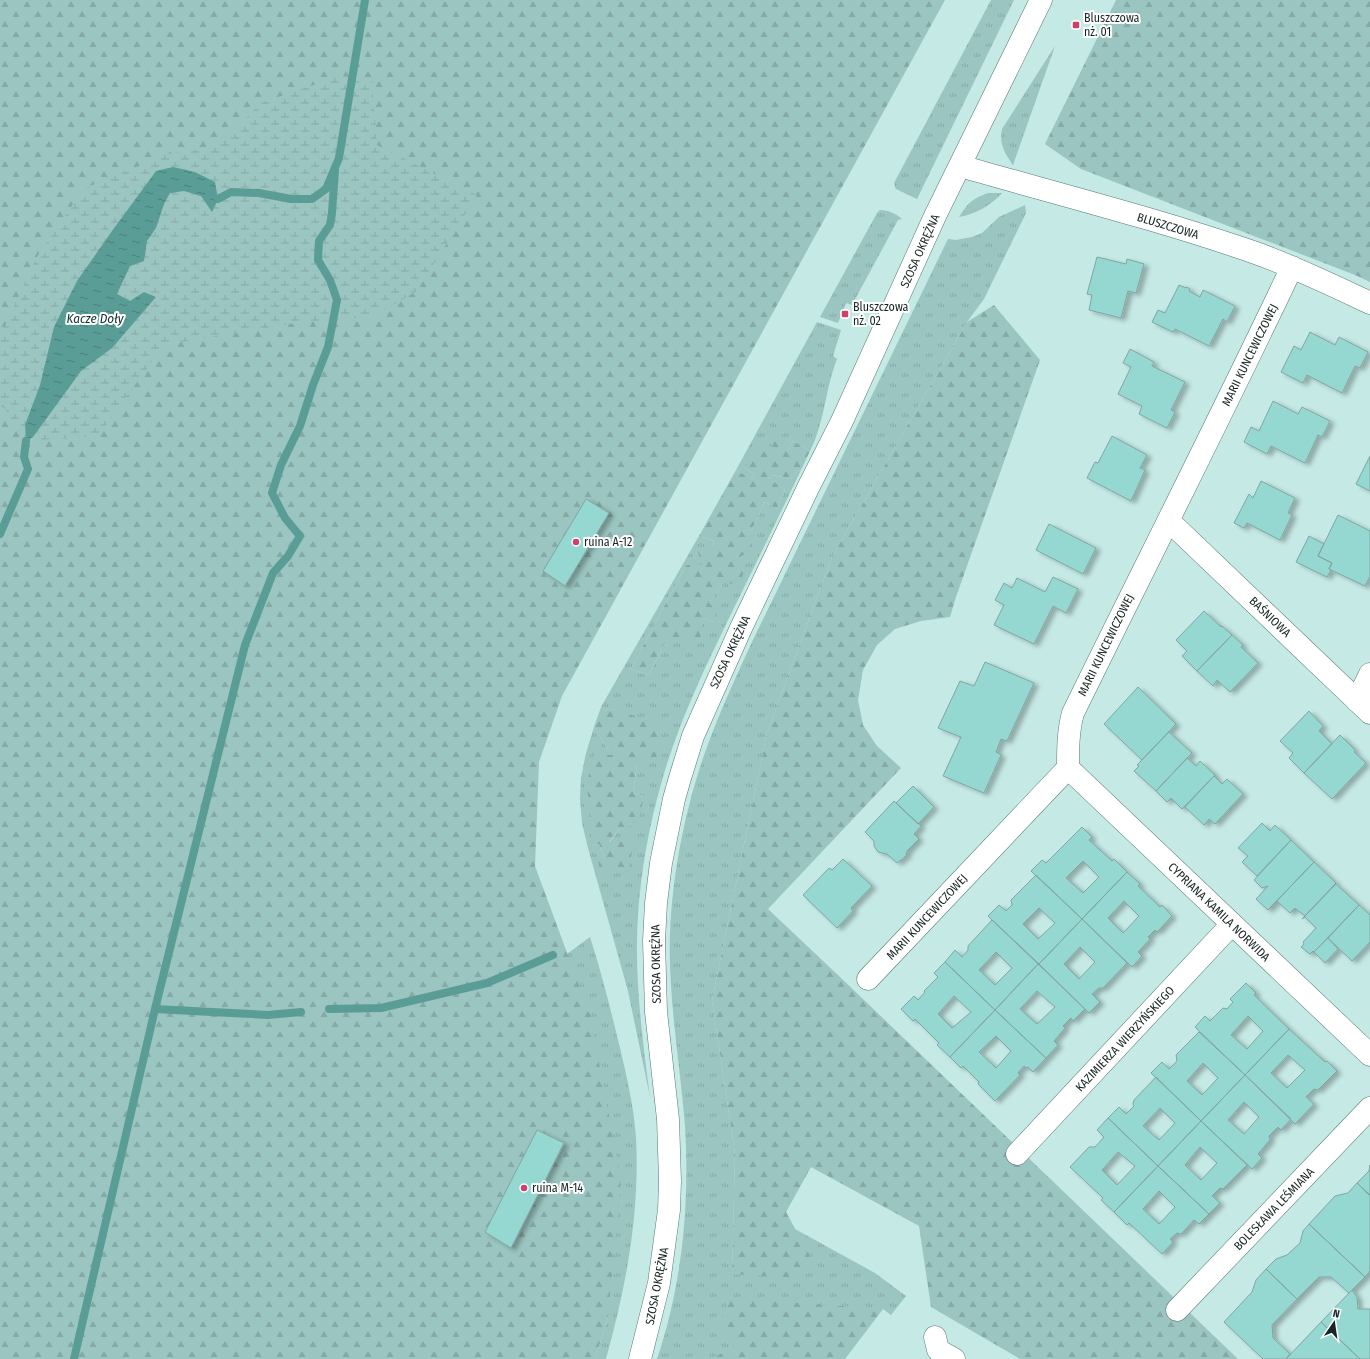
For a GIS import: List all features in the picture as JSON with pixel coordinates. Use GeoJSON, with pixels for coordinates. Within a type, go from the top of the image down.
{"type":"FeatureCollection","features":[{"type":"Feature","properties":{"kind":"street","name":"SZOSA OKRĘŻNA"},"geometry":{"type":"LineString","coordinates":[[640,1359],[660,1283],[669,1210],[670,1181],[668,1119],[656,1012],[654,942],[656,903],[661,863],[676,792],[693,736],[719,676],[808,488],[842,421],[935,216],[1041,0]]}},
{"type":"Feature","properties":{"kind":"street","name":"BLUSZCZOWA"},"geometry":{"type":"LineString","coordinates":[[960,166],[1148,219],[1254,252],[1292,267],[1370,303]]}},
{"type":"Feature","properties":{"kind":"street","name":"MARII KUNCEWICZOWEJ"},"geometry":{"type":"LineString","coordinates":[[868,979],[1068,768],[1070,725],[1073,713],[1145,565],[1169,521],[1292,267]]}},
{"type":"Feature","properties":{"kind":"street","name":"BAŚNIOWA"},"geometry":{"type":"LineString","coordinates":[[1169,521],[1363,707]]}},
{"type":"Feature","properties":{"kind":"street"},"geometry":{"type":"LineString","coordinates":[[1363,707],[1370,674]]}},
{"type":"Feature","properties":{"kind":"street","name":"CYPRIANA KAMILA NORWIDA"},"geometry":{"type":"LineString","coordinates":[[1068,768],[1370,1055]]}},
{"type":"Feature","properties":{"kind":"street","name":"KAZIMIERZA WIERZYŃSKIEGO"},"geometry":{"type":"LineString","coordinates":[[1018,1154],[1232,924]]}},
{"type":"Feature","properties":{"kind":"street","name":"BOLESŁAWA LEŚMIANA"},"geometry":{"type":"LineString","coordinates":[[1177,1310],[1370,1108]]}},
{"type":"Feature","properties":{"kind":"street"},"geometry":{"type":"LineString","coordinates":[[935,1337],[938,1350],[954,1359]]}},
{"type":"Feature","properties":{"kind":"green space"},"geometry":{"type":"Polygon","coordinates":[[[0,0],[945,0],[562,696],[539,762],[535,866],[590,1015],[621,1179],[608,1317],[595,1359],[0,1359],[0,0]]]}},
{"type":"Feature","properties":{"kind":"green space"},"geometry":{"type":"Polygon","coordinates":[[[991,0],[1014,0],[917,199],[896,189],[894,183],[991,0]]]}},
{"type":"Feature","properties":{"kind":"green space"},"geometry":{"type":"Polygon","coordinates":[[[1116,0],[1370,0],[1370,282],[1081,169],[1045,144],[1116,0]]]}},
{"type":"Feature","properties":{"kind":"green space"},"geometry":{"type":"Polygon","coordinates":[[[1055,46],[1013,165],[1003,148],[1001,139],[1002,129],[1055,46]]]}},
{"type":"Feature","properties":{"kind":"green space"},"geometry":{"type":"Polygon","coordinates":[[[339,76],[372,79],[377,145],[477,195],[417,291],[372,317],[295,323],[164,345],[98,436],[26,441],[0,401],[0,336],[37,257],[83,189],[167,154],[218,147],[261,103],[339,76]]]}},
{"type":"Feature","properties":{"kind":"green space"},"geometry":{"type":"Polygon","coordinates":[[[988,193],[1002,193],[993,202],[982,209],[959,217],[971,202],[988,193]]]}},
{"type":"Feature","properties":{"kind":"green space"},"geometry":{"type":"Polygon","coordinates":[[[1025,205],[1026,213],[984,299],[967,322],[832,557],[767,733],[712,1000],[735,1154],[732,1274],[811,1260],[795,1229],[875,1273],[906,1296],[891,1315],[883,1309],[737,1345],[711,1359],[657,1359],[666,1331],[678,1273],[685,1214],[686,1185],[685,1126],[671,983],[671,912],[681,840],[699,769],[717,720],[752,642],[948,239],[956,240],[972,237],[982,233],[999,217],[1025,205]]]}},
{"type":"Feature","properties":{"kind":"green space"},"geometry":{"type":"Polygon","coordinates":[[[880,210],[898,215],[902,219],[898,220],[852,305],[846,303],[838,323],[820,317],[877,213],[880,210]]]}},
{"type":"Feature","properties":{"kind":"green space"},"geometry":{"type":"Polygon","coordinates":[[[994,305],[1040,360],[950,617],[921,621],[895,629],[877,645],[863,670],[858,700],[863,725],[877,746],[901,768],[768,909],[1238,1359],[1020,1359],[931,1307],[919,1226],[811,1167],[786,1212],[812,1260],[793,1278],[732,1274],[735,1154],[712,1000],[767,733],[832,557],[967,322],[994,305]]]}},
{"type":"Feature","properties":{"kind":"green space"},"geometry":{"type":"Polygon","coordinates":[[[817,322],[841,330],[833,356],[837,359],[815,440],[810,451],[793,441],[787,451],[769,454],[745,467],[754,475],[751,480],[736,470],[817,322]]]}},
{"type":"Feature","properties":{"kind":"green space"},"geometry":{"type":"Polygon","coordinates":[[[782,435],[787,451],[793,441],[810,451],[802,468],[790,479],[773,475],[769,479],[785,489],[777,509],[765,502],[752,529],[742,532],[752,542],[748,553],[739,557],[745,570],[739,584],[723,583],[709,603],[716,610],[714,622],[703,619],[700,642],[666,640],[649,675],[631,669],[686,565],[703,565],[696,548],[713,548],[714,541],[699,536],[736,470],[751,479],[754,475],[745,467],[757,449],[769,454],[773,436],[782,435]]]}},
{"type":"Feature","properties":{"kind":"green space"},"geometry":{"type":"Polygon","coordinates":[[[802,468],[719,638],[691,700],[667,762],[653,816],[641,882],[637,938],[638,984],[644,1052],[650,1097],[628,991],[582,823],[580,799],[581,778],[586,753],[594,727],[612,755],[592,846],[599,844],[604,857],[600,872],[609,843],[644,796],[633,793],[637,764],[663,724],[601,707],[699,536],[714,541],[713,548],[704,566],[686,565],[631,669],[649,675],[666,640],[703,619],[714,622],[709,603],[739,557],[742,532],[752,529],[765,502],[777,509],[785,489],[769,480],[772,475],[790,479],[802,468]]]}},
{"type":"Feature","properties":{"kind":"green space"},"geometry":{"type":"Polygon","coordinates":[[[601,707],[663,723],[656,758],[637,764],[633,793],[644,796],[638,825],[620,828],[609,842],[634,840],[628,872],[600,872],[598,857],[604,857],[599,844],[592,846],[587,783],[594,754],[612,755],[594,727],[601,707]]]}},
{"type":"Feature","properties":{"kind":"green space"},"geometry":{"type":"Polygon","coordinates":[[[590,937],[617,1034],[632,1104],[636,1138],[637,1166],[634,1222],[620,1305],[606,1359],[595,1359],[608,1317],[567,954],[590,937]]]}},
{"type":"Feature","properties":{"kind":"green space"},"geometry":{"type":"Polygon","coordinates":[[[729,1298],[883,1309],[845,1359],[711,1359],[736,1345],[719,1326],[729,1298]]]}},
{"type":"Feature","properties":{"kind":"water","name":"Kacze Doły"},"geometry":{"type":"Polygon","coordinates":[[[173,167],[195,172],[215,182],[218,199],[212,212],[201,196],[184,191],[170,193],[164,204],[156,228],[147,241],[144,261],[130,266],[117,294],[130,301],[144,292],[156,297],[112,348],[81,371],[33,437],[26,441],[25,425],[40,385],[54,327],[77,281],[156,171],[173,167]]]}},
{"type":"Feature","properties":{"kind":"building"},"geometry":{"type":"Polygon","coordinates":[[[1097,257],[1126,264],[1127,259],[1144,264],[1136,293],[1128,291],[1121,318],[1089,310],[1092,295],[1087,294],[1097,257]]]}},
{"type":"Feature","properties":{"kind":"building"},"geometry":{"type":"Polygon","coordinates":[[[1179,285],[1186,288],[1187,287],[1190,289],[1189,291],[1200,297],[1203,290],[1235,306],[1227,322],[1223,319],[1209,346],[1175,329],[1173,332],[1152,322],[1158,310],[1165,313],[1179,285]]]}},
{"type":"Feature","properties":{"kind":"building"},"geometry":{"type":"Polygon","coordinates":[[[1310,332],[1335,345],[1339,337],[1368,352],[1360,368],[1355,366],[1342,393],[1307,375],[1303,383],[1281,372],[1294,346],[1301,350],[1310,332]]]}},
{"type":"Feature","properties":{"kind":"building"},"geometry":{"type":"Polygon","coordinates":[[[1130,349],[1154,362],[1152,366],[1185,382],[1171,410],[1175,412],[1167,428],[1139,414],[1142,406],[1118,394],[1131,367],[1123,363],[1130,349]]]}},
{"type":"Feature","properties":{"kind":"building"},"geometry":{"type":"Polygon","coordinates":[[[1273,401],[1298,414],[1302,407],[1330,421],[1322,437],[1318,435],[1305,463],[1271,446],[1267,454],[1244,442],[1251,427],[1259,431],[1273,401]]]}},
{"type":"Feature","properties":{"kind":"building"},"geometry":{"type":"Polygon","coordinates":[[[1112,436],[1147,455],[1140,468],[1145,470],[1131,501],[1087,478],[1095,462],[1098,463],[1112,436]]]}},
{"type":"Feature","properties":{"kind":"building"},"geometry":{"type":"Polygon","coordinates":[[[1370,456],[1370,491],[1356,484],[1370,456]]]}},
{"type":"Feature","properties":{"kind":"building"},"geometry":{"type":"Polygon","coordinates":[[[1261,481],[1295,498],[1288,513],[1292,515],[1280,540],[1247,523],[1244,528],[1234,523],[1249,494],[1253,498],[1261,481]]]}},
{"type":"Feature","properties":{"kind":"building","name":"ruina A-12"},"geometry":{"type":"Polygon","coordinates":[[[586,499],[609,513],[565,586],[543,571],[586,499]]]}},
{"type":"Feature","properties":{"kind":"building"},"geometry":{"type":"Polygon","coordinates":[[[1338,515],[1370,531],[1370,576],[1365,586],[1329,569],[1332,563],[1318,556],[1338,515]]]}},
{"type":"Feature","properties":{"kind":"building"},"geometry":{"type":"Polygon","coordinates":[[[1049,524],[1096,548],[1083,574],[1036,550],[1049,524]]]}},
{"type":"Feature","properties":{"kind":"building"},"geometry":{"type":"Polygon","coordinates":[[[1309,536],[1324,544],[1318,556],[1332,563],[1329,569],[1331,570],[1327,577],[1296,562],[1309,536]]]}},
{"type":"Feature","properties":{"kind":"building"},"geometry":{"type":"Polygon","coordinates":[[[1053,577],[1078,589],[1066,613],[1053,606],[1034,644],[994,625],[1004,605],[995,600],[1004,583],[1012,588],[1017,578],[1045,592],[1053,577]]]}},
{"type":"Feature","properties":{"kind":"building"},"geometry":{"type":"Polygon","coordinates":[[[1204,611],[1232,635],[1197,671],[1182,656],[1187,651],[1176,640],[1204,611]]]}},
{"type":"Feature","properties":{"kind":"building"},"geometry":{"type":"Polygon","coordinates":[[[1232,635],[1243,645],[1241,647],[1258,663],[1230,692],[1217,680],[1213,686],[1197,671],[1232,635]]]}},
{"type":"Feature","properties":{"kind":"building"},"geometry":{"type":"Polygon","coordinates":[[[985,662],[1034,683],[1007,741],[1001,739],[996,752],[1001,755],[984,793],[943,776],[961,737],[938,728],[960,681],[974,686],[985,662]]]}},
{"type":"Feature","properties":{"kind":"building"},"geometry":{"type":"Polygon","coordinates":[[[1138,687],[1176,724],[1142,760],[1104,724],[1138,687]]]}},
{"type":"Feature","properties":{"kind":"building"},"geometry":{"type":"Polygon","coordinates":[[[1309,711],[1323,726],[1319,731],[1332,744],[1304,773],[1289,758],[1293,753],[1280,741],[1309,711]]]}},
{"type":"Feature","properties":{"kind":"building"},"geometry":{"type":"Polygon","coordinates":[[[1169,732],[1192,753],[1156,791],[1134,771],[1139,766],[1137,765],[1169,732]]]}},
{"type":"Feature","properties":{"kind":"building"},"geometry":{"type":"Polygon","coordinates":[[[1340,735],[1355,750],[1354,752],[1366,763],[1332,799],[1304,773],[1340,735]]]}},
{"type":"Feature","properties":{"kind":"building"},"geometry":{"type":"Polygon","coordinates":[[[1187,758],[1196,766],[1200,761],[1215,775],[1182,809],[1171,798],[1167,802],[1156,791],[1187,758]]]}},
{"type":"Feature","properties":{"kind":"building"},"geometry":{"type":"Polygon","coordinates":[[[1214,776],[1222,784],[1227,779],[1243,794],[1215,824],[1209,819],[1204,825],[1185,807],[1214,776]]]}},
{"type":"Feature","properties":{"kind":"building"},"geometry":{"type":"Polygon","coordinates":[[[913,786],[934,807],[918,824],[896,803],[913,786]]]}},
{"type":"Feature","properties":{"kind":"building"},"geometry":{"type":"Polygon","coordinates":[[[894,801],[921,826],[914,834],[919,839],[907,851],[906,856],[897,863],[887,854],[878,852],[874,846],[874,841],[865,832],[894,801]]]}},
{"type":"Feature","properties":{"kind":"building"},"geometry":{"type":"Polygon","coordinates":[[[1262,823],[1270,831],[1275,825],[1291,840],[1257,876],[1242,862],[1248,856],[1238,848],[1262,823]]]}},
{"type":"Feature","properties":{"kind":"building"},"geometry":{"type":"Polygon","coordinates":[[[1082,827],[1092,837],[1089,840],[1112,861],[1114,859],[1127,872],[1082,919],[1031,871],[1042,860],[1046,863],[1082,827]],[[1083,861],[1066,878],[1083,893],[1099,877],[1083,861]]]}},
{"type":"Feature","properties":{"kind":"building"},"geometry":{"type":"Polygon","coordinates":[[[1291,840],[1314,862],[1268,910],[1256,899],[1268,886],[1262,888],[1254,880],[1291,840]]]}},
{"type":"Feature","properties":{"kind":"building"},"geometry":{"type":"Polygon","coordinates":[[[843,859],[872,886],[851,908],[853,911],[837,928],[803,895],[829,868],[832,870],[843,859]]]}},
{"type":"Feature","properties":{"kind":"building"},"geometry":{"type":"Polygon","coordinates":[[[1314,862],[1336,883],[1305,916],[1295,908],[1290,913],[1277,901],[1268,910],[1314,862]]]}},
{"type":"Feature","properties":{"kind":"building"},"geometry":{"type":"Polygon","coordinates":[[[1127,872],[1140,884],[1138,886],[1160,907],[1162,905],[1172,916],[1157,932],[1155,930],[1148,937],[1150,939],[1138,952],[1142,956],[1132,967],[1082,919],[1127,872]],[[1124,901],[1108,918],[1123,933],[1139,916],[1124,901]]]}},
{"type":"Feature","properties":{"kind":"building"},"geometry":{"type":"Polygon","coordinates":[[[1036,875],[1082,919],[1039,964],[988,916],[999,905],[1006,911],[1012,905],[1011,900],[1036,875]],[[1039,908],[1023,924],[1038,939],[1055,923],[1039,908]]]}},
{"type":"Feature","properties":{"kind":"building"},"geometry":{"type":"Polygon","coordinates":[[[1336,884],[1359,905],[1314,952],[1313,951],[1310,954],[1301,947],[1304,944],[1303,942],[1316,928],[1305,917],[1302,919],[1336,884]]]}},
{"type":"Feature","properties":{"kind":"building"},"geometry":{"type":"Polygon","coordinates":[[[1359,905],[1370,915],[1370,942],[1352,961],[1328,938],[1359,905]]]}},
{"type":"Feature","properties":{"kind":"building"},"geometry":{"type":"Polygon","coordinates":[[[1082,919],[1127,963],[1103,988],[1099,988],[1092,994],[1100,1002],[1089,1013],[1039,964],[1082,919]],[[1080,947],[1064,964],[1079,979],[1095,962],[1080,947]]]}},
{"type":"Feature","properties":{"kind":"building"},"geometry":{"type":"Polygon","coordinates":[[[992,920],[1038,964],[995,1010],[945,962],[955,950],[962,957],[968,950],[968,946],[992,920]],[[996,952],[979,970],[995,985],[1012,968],[996,952]]]}},
{"type":"Feature","properties":{"kind":"building"},"geometry":{"type":"Polygon","coordinates":[[[1328,938],[1338,949],[1325,963],[1314,952],[1328,938]]]}},
{"type":"Feature","properties":{"kind":"building"},"geometry":{"type":"Polygon","coordinates":[[[945,962],[995,1010],[950,1057],[937,1045],[939,1043],[915,1019],[913,1021],[901,1009],[914,996],[918,1000],[925,992],[924,991],[938,977],[934,973],[945,962]],[[954,996],[938,1014],[952,1028],[971,1012],[954,996]]]}},
{"type":"Feature","properties":{"kind":"building"},"geometry":{"type":"Polygon","coordinates":[[[1038,964],[1085,1009],[1073,1021],[1071,1018],[1063,1026],[1065,1028],[1054,1041],[1058,1045],[1046,1058],[995,1010],[1038,964]],[[1037,991],[1020,1009],[1037,1024],[1055,1007],[1037,991]]]}},
{"type":"Feature","properties":{"kind":"building"},"geometry":{"type":"Polygon","coordinates":[[[1246,983],[1256,993],[1254,995],[1289,1029],[1245,1075],[1195,1027],[1205,1016],[1210,1021],[1223,1008],[1227,1009],[1233,1002],[1230,999],[1246,983]],[[1248,1016],[1231,1035],[1247,1049],[1263,1031],[1248,1016]]]}},
{"type":"Feature","properties":{"kind":"building"},"geometry":{"type":"Polygon","coordinates":[[[995,1010],[1046,1058],[1033,1072],[1028,1067],[1026,1068],[1024,1066],[1018,1073],[1020,1075],[995,1101],[963,1066],[961,1068],[950,1057],[995,1010]],[[996,1036],[979,1052],[996,1068],[1011,1051],[996,1036]]]}},
{"type":"Feature","properties":{"kind":"building"},"geometry":{"type":"Polygon","coordinates":[[[1289,1029],[1337,1071],[1319,1089],[1314,1089],[1306,1097],[1314,1104],[1295,1124],[1245,1075],[1289,1029]],[[1288,1055],[1271,1073],[1287,1088],[1305,1070],[1288,1055]]]}},
{"type":"Feature","properties":{"kind":"building"},"geometry":{"type":"Polygon","coordinates":[[[1199,1032],[1245,1075],[1201,1121],[1151,1073],[1162,1062],[1169,1069],[1177,1061],[1176,1055],[1199,1032]],[[1203,1063],[1187,1081],[1202,1095],[1218,1078],[1203,1063]]]}},
{"type":"Feature","properties":{"kind":"building"},"geometry":{"type":"Polygon","coordinates":[[[1245,1075],[1291,1119],[1281,1130],[1278,1127],[1269,1136],[1270,1140],[1258,1154],[1262,1158],[1252,1169],[1201,1121],[1245,1075]],[[1244,1102],[1228,1120],[1244,1134],[1259,1117],[1244,1102]]]}},
{"type":"Feature","properties":{"kind":"building"},"geometry":{"type":"Polygon","coordinates":[[[1156,1077],[1201,1121],[1158,1166],[1108,1118],[1119,1107],[1126,1114],[1134,1106],[1134,1100],[1156,1077]],[[1160,1108],[1143,1126],[1159,1140],[1175,1123],[1160,1108]]]}},
{"type":"Feature","properties":{"kind":"building"},"geometry":{"type":"Polygon","coordinates":[[[1108,1118],[1158,1166],[1114,1212],[1101,1200],[1103,1198],[1070,1167],[1089,1147],[1095,1147],[1104,1137],[1097,1130],[1108,1118]],[[1118,1152],[1102,1170],[1117,1185],[1135,1166],[1118,1152]]]}},
{"type":"Feature","properties":{"kind":"building"},"geometry":{"type":"Polygon","coordinates":[[[1201,1121],[1247,1165],[1223,1189],[1220,1188],[1212,1196],[1220,1203],[1209,1214],[1158,1166],[1201,1121]],[[1200,1147],[1185,1165],[1201,1180],[1217,1163],[1200,1147]]]}},
{"type":"Feature","properties":{"kind":"building","name":"ruina M-14"},"geometry":{"type":"Polygon","coordinates":[[[537,1130],[564,1143],[511,1248],[485,1232],[537,1130]]]}},
{"type":"Feature","properties":{"kind":"building"},"geometry":{"type":"Polygon","coordinates":[[[1370,1165],[1369,1195],[1357,1183],[1369,1171],[1370,1165]]]}},
{"type":"Feature","properties":{"kind":"building"},"geometry":{"type":"Polygon","coordinates":[[[1158,1166],[1209,1214],[1199,1224],[1194,1220],[1181,1234],[1177,1233],[1170,1239],[1173,1242],[1162,1254],[1129,1223],[1127,1225],[1114,1212],[1158,1166]],[[1159,1191],[1143,1209],[1159,1224],[1175,1207],[1159,1191]]]}},
{"type":"Feature","properties":{"kind":"building"},"geometry":{"type":"Polygon","coordinates":[[[1357,1183],[1370,1195],[1370,1271],[1365,1277],[1309,1224],[1335,1196],[1348,1193],[1357,1183]]]}},
{"type":"Feature","properties":{"kind":"building"},"geometry":{"type":"Polygon","coordinates":[[[1309,1224],[1365,1277],[1349,1293],[1331,1277],[1319,1277],[1297,1299],[1266,1269],[1276,1259],[1287,1255],[1300,1243],[1303,1231],[1309,1224]]]}},
{"type":"Feature","properties":{"kind":"building"},"geometry":{"type":"Polygon","coordinates":[[[1266,1269],[1297,1299],[1272,1325],[1273,1338],[1290,1354],[1286,1359],[1263,1359],[1224,1322],[1252,1292],[1256,1280],[1266,1269]]]}},
{"type":"Feature","properties":{"kind":"building"},"geometry":{"type":"Polygon","coordinates":[[[1352,1290],[1357,1297],[1358,1309],[1370,1309],[1370,1359],[1360,1359],[1321,1322],[1352,1290]]]}},
{"type":"Feature","properties":{"kind":"building"},"geometry":{"type":"Polygon","coordinates":[[[1321,1322],[1360,1359],[1286,1359],[1321,1322]]]}},
{"type":"Feature","properties":{"kind":"waterway"},"geometry":{"type":"LineString","coordinates":[[218,199],[231,192],[259,193],[291,199],[312,199],[326,189],[339,158],[365,0]]}},
{"type":"Feature","properties":{"kind":"waterway"},"geometry":{"type":"LineString","coordinates":[[74,1359],[155,1009],[245,645],[273,573],[288,556],[300,536],[285,518],[272,493],[281,465],[300,426],[313,385],[328,347],[337,300],[330,280],[318,260],[319,241],[330,225],[335,170]]}},
{"type":"Feature","properties":{"kind":"waterway"},"geometry":{"type":"LineString","coordinates":[[0,534],[28,469],[24,457],[26,441]]}},
{"type":"Feature","properties":{"kind":"waterway"},"geometry":{"type":"LineString","coordinates":[[329,1009],[381,1008],[487,983],[553,955]]}},
{"type":"Feature","properties":{"kind":"waterway"},"geometry":{"type":"LineString","coordinates":[[155,1009],[268,1015],[301,1012]]}},
{"type":"Feature","properties":{"kind":"place","name":"Bluszczowa nż. 01"},"geometry":{"type":"Point","coordinates":[1076,25]}},
{"type":"Feature","properties":{"kind":"place","name":"Bluszczowa nż. 02"},"geometry":{"type":"Point","coordinates":[845,314]}},
{"type":"Feature","properties":{"kind":"place","name":"ruina A-12"},"geometry":{"type":"Point","coordinates":[576,542]}},
{"type":"Feature","properties":{"kind":"place","name":"ruina M-14"},"geometry":{"type":"Point","coordinates":[524,1188]}}]}
